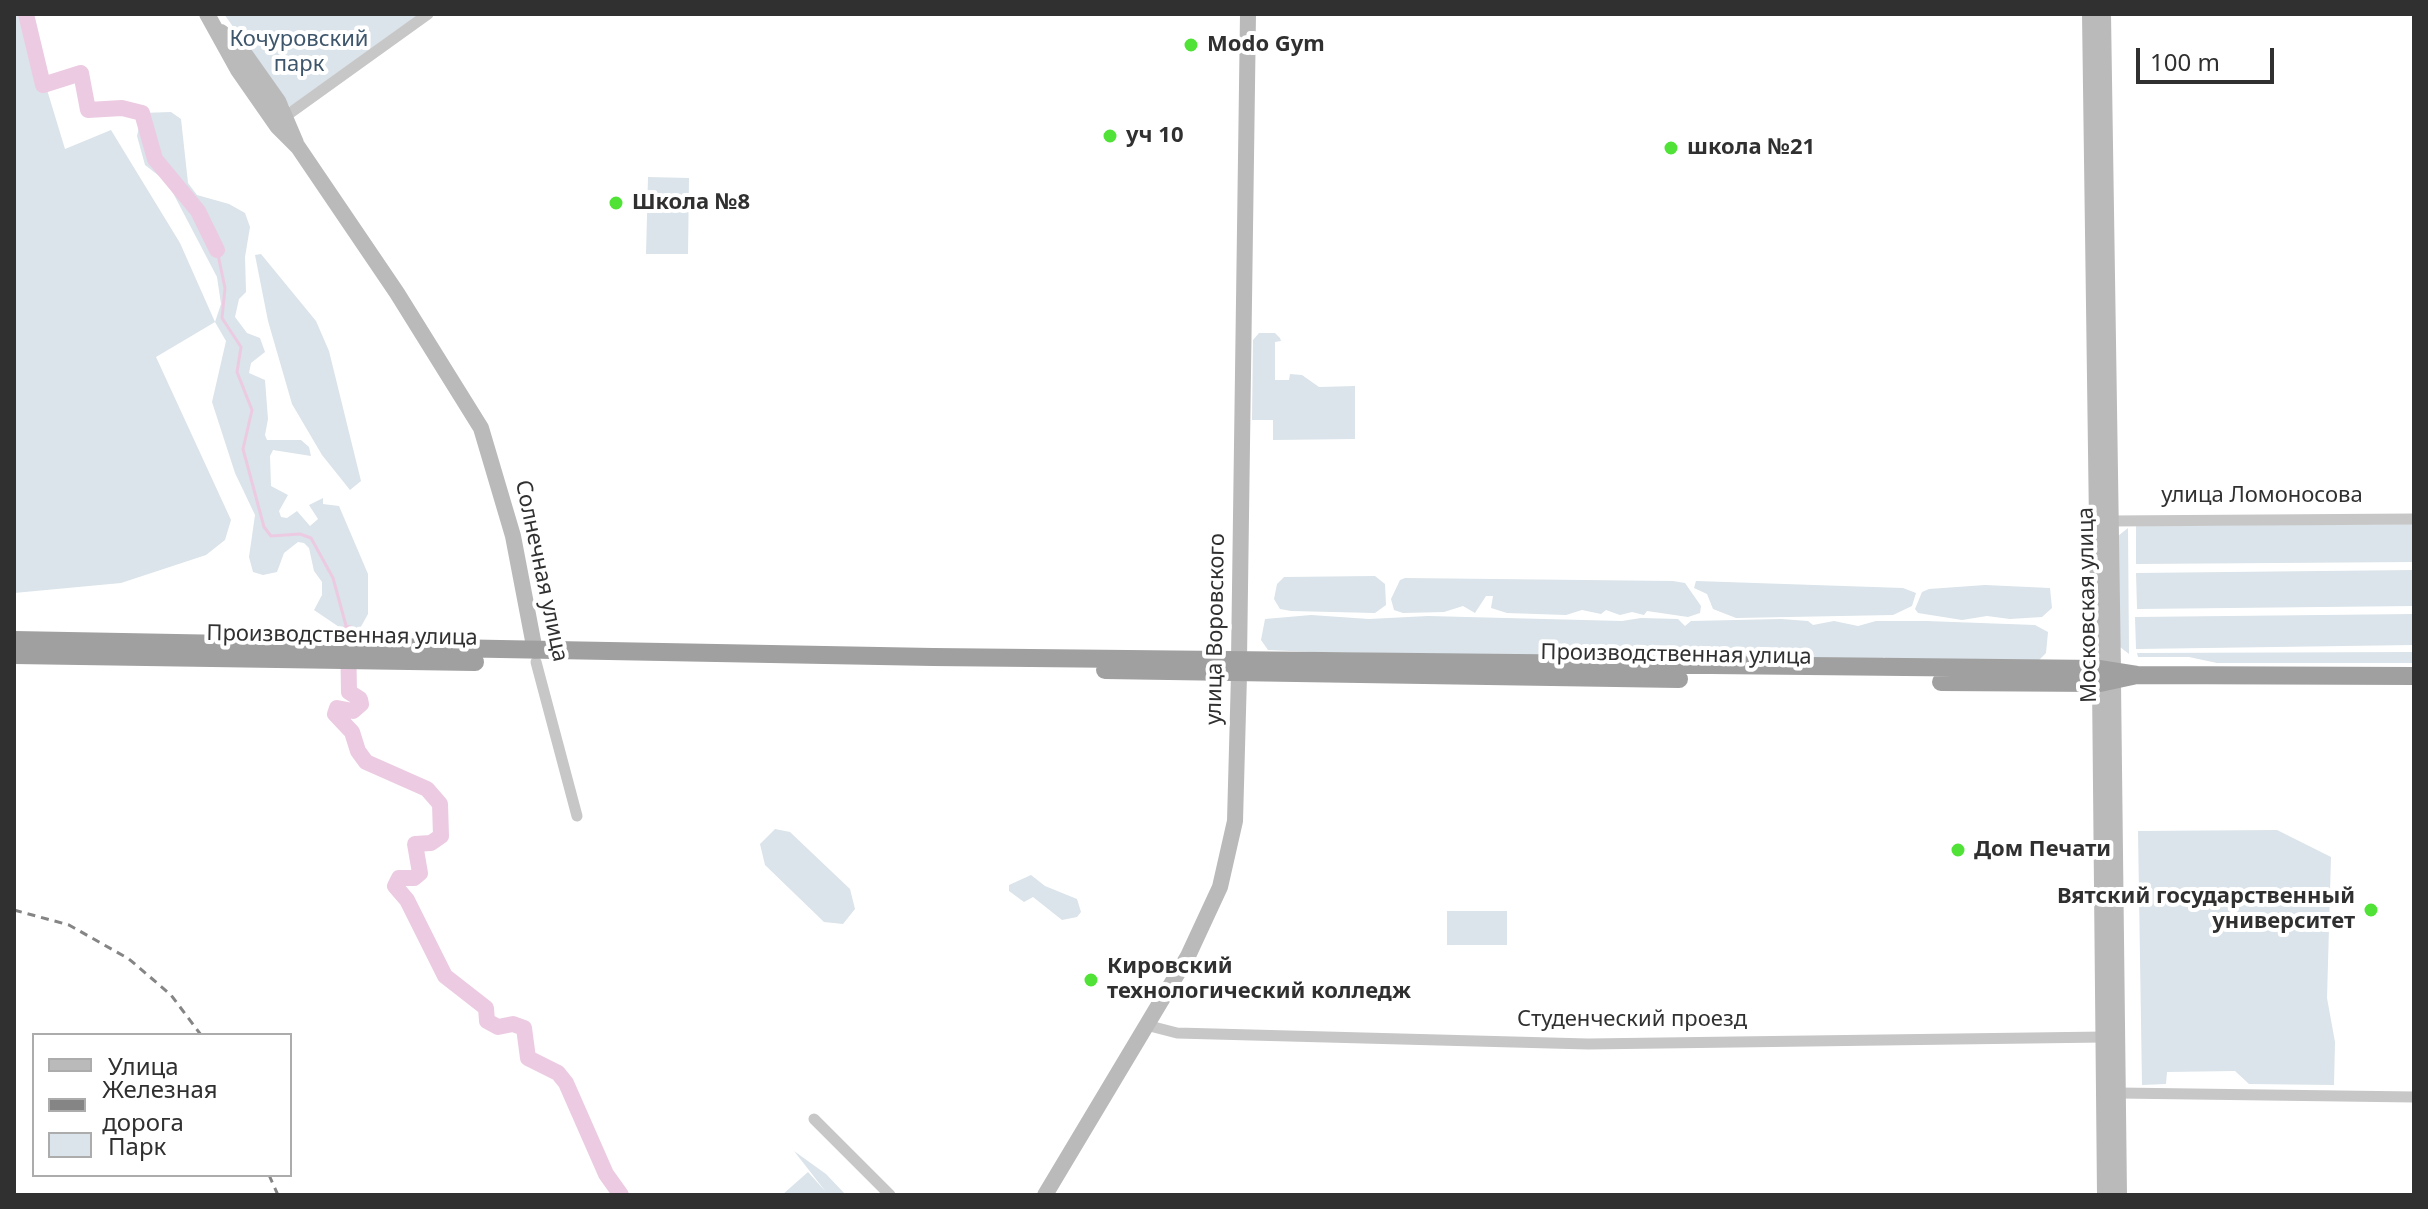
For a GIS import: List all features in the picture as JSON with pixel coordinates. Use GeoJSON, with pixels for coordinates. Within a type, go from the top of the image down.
{"type":"FeatureCollection","features":[{"type":"Feature","properties":{"kind":"highway","name":"Производственная улица"},"geometry":{"type":"LineString","coordinates":[[14,640],[335,654]]}},
{"type":"Feature","properties":{"kind":"highway","name":"Производственная улица"},"geometry":{"type":"LineString","coordinates":[[14,655],[359,654],[2106,676]]}},
{"type":"Feature","properties":{"kind":"highway"},"geometry":{"type":"LineString","coordinates":[[2106,676],[2414,676]]}},
{"type":"Feature","properties":{"kind":"main road","name":"Солнечная улица"},"geometry":{"type":"LineString","coordinates":[[207,14],[219,31],[242,50],[298,147],[397,293],[481,428],[513,536],[535,657]]}},
{"type":"Feature","properties":{"kind":"main road","name":"улица Воровского"},"geometry":{"type":"LineString","coordinates":[[1045,1195],[1207,919],[1230,851],[1236,810],[1248,14]]}},
{"type":"Feature","properties":{"kind":"main road","name":"Московская улица"},"geometry":{"type":"LineString","coordinates":[[2090,14],[2104,521]]}},
{"type":"Feature","properties":{"kind":"main road","name":"Московская улица"},"geometry":{"type":"LineString","coordinates":[[2103,14],[2104,521],[2111,1037],[2105,1195]]}},
{"type":"Feature","properties":{"kind":"main road","name":"Московская улица"},"geometry":{"type":"LineString","coordinates":[[2111,1037],[2119,1093],[2119,1195]]}},
{"type":"Feature","properties":{"kind":"street"},"geometry":{"type":"LineString","coordinates":[[281,119],[428,14]]}},
{"type":"Feature","properties":{"kind":"street","name":"улица Ломоносова"},"geometry":{"type":"LineString","coordinates":[[2104,521],[2414,519]]}},
{"type":"Feature","properties":{"kind":"street","name":"Солнечная улица"},"geometry":{"type":"LineString","coordinates":[[535,657],[577,816]]}},
{"type":"Feature","properties":{"kind":"street","name":"Студенческий проезд"},"geometry":{"type":"LineString","coordinates":[[1146,1025],[1177,1033],[1588,1044],[2111,1037]]}},
{"type":"Feature","properties":{"kind":"street"},"geometry":{"type":"LineString","coordinates":[[2119,1093],[2414,1097]]}},
{"type":"Feature","properties":{"kind":"street"},"geometry":{"type":"LineString","coordinates":[[814,1119],[890,1195]]}},
{"type":"Feature","properties":{"kind":"green space"},"geometry":{"type":"Polygon","coordinates":[[[14,14],[24,14],[65,149],[111,130],[180,243],[215,322],[156,357],[231,520],[225,540],[206,555],[121,583],[14,593],[14,14]]]}},
{"type":"Feature","properties":{"kind":"green space","name":"Кочуровский парк"},"geometry":{"type":"Polygon","coordinates":[[[224,14],[419,14],[290,107],[224,14]]]}},
{"type":"Feature","properties":{"kind":"green space"},"geometry":{"type":"Polygon","coordinates":[[[171,112],[181,119],[188,183],[197,195],[229,204],[245,213],[250,227],[245,257],[246,292],[239,299],[235,317],[247,333],[260,338],[265,352],[251,363],[249,373],[265,380],[268,419],[265,435],[267,440],[301,440],[309,447],[311,456],[273,450],[270,456],[271,486],[288,495],[279,511],[281,517],[287,518],[297,511],[310,526],[318,519],[309,505],[323,498],[323,504],[339,506],[368,574],[368,614],[358,632],[348,633],[314,610],[322,595],[322,582],[314,571],[309,548],[304,543],[298,542],[284,553],[277,572],[263,575],[253,572],[249,557],[255,515],[235,473],[212,402],[226,341],[215,322],[221,304],[217,277],[173,193],[163,179],[145,165],[137,136],[142,113],[171,112]]]}},
{"type":"Feature","properties":{"kind":"green space"},"geometry":{"type":"Polygon","coordinates":[[[648,177],[689,178],[688,254],[646,254],[648,177]]]}},
{"type":"Feature","properties":{"kind":"green space"},"geometry":{"type":"Polygon","coordinates":[[[261,254],[316,321],[329,351],[361,481],[350,490],[322,455],[292,404],[268,321],[255,255],[261,254]]]}},
{"type":"Feature","properties":{"kind":"green space"},"geometry":{"type":"Polygon","coordinates":[[[1259,333],[1275,333],[1280,338],[1281,341],[1275,342],[1275,380],[1289,380],[1290,374],[1302,375],[1319,387],[1355,386],[1355,439],[1273,440],[1273,420],[1252,420],[1253,340],[1259,333]]]}},
{"type":"Feature","properties":{"kind":"green space"},"geometry":{"type":"Polygon","coordinates":[[[2414,524],[2414,562],[2136,564],[2136,526],[2414,524]]]}},
{"type":"Feature","properties":{"kind":"green space"},"geometry":{"type":"Polygon","coordinates":[[[2128,528],[2129,654],[2120,647],[2118,536],[2128,528]]]}},
{"type":"Feature","properties":{"kind":"green space"},"geometry":{"type":"Polygon","coordinates":[[[2414,570],[2414,606],[2137,609],[2136,573],[2414,570]]]}},
{"type":"Feature","properties":{"kind":"green space"},"geometry":{"type":"Polygon","coordinates":[[[1375,576],[1385,584],[1386,605],[1375,613],[1291,611],[1280,609],[1274,599],[1277,584],[1284,577],[1375,576]]]}},
{"type":"Feature","properties":{"kind":"green space"},"geometry":{"type":"Polygon","coordinates":[[[1400,580],[1673,581],[1685,583],[1701,606],[1700,613],[1688,617],[1647,611],[1644,615],[1632,612],[1620,615],[1606,610],[1601,614],[1582,610],[1566,615],[1507,613],[1491,608],[1493,596],[1486,596],[1475,613],[1463,606],[1444,612],[1403,613],[1394,610],[1391,599],[1400,580]]]}},
{"type":"Feature","properties":{"kind":"green space"},"geometry":{"type":"Polygon","coordinates":[[[1696,581],[1903,588],[1916,593],[1912,606],[1893,615],[1736,618],[1713,609],[1707,594],[1694,588],[1696,581]]]}},
{"type":"Feature","properties":{"kind":"green space"},"geometry":{"type":"Polygon","coordinates":[[[1985,585],[2050,588],[2052,608],[2042,617],[2010,619],[1987,616],[1962,620],[1918,613],[1915,609],[1922,592],[1929,589],[1985,585]]]}},
{"type":"Feature","properties":{"kind":"green space"},"geometry":{"type":"Polygon","coordinates":[[[2414,614],[2414,645],[2136,649],[2135,617],[2414,614]]]}},
{"type":"Feature","properties":{"kind":"green space"},"geometry":{"type":"Polygon","coordinates":[[[1311,615],[1369,619],[1428,616],[1622,621],[1678,619],[1685,626],[1691,621],[1781,619],[1808,621],[1813,625],[1834,621],[1858,626],[1876,621],[1926,621],[2035,625],[2048,632],[2046,653],[2032,667],[1889,662],[1884,657],[1882,662],[1663,654],[1647,657],[1312,652],[1268,650],[1261,640],[1265,619],[1311,615]]]}},
{"type":"Feature","properties":{"kind":"green space"},"geometry":{"type":"Polygon","coordinates":[[[2414,652],[2414,663],[2217,663],[2189,657],[2138,657],[2137,653],[2414,652]]]}},
{"type":"Feature","properties":{"kind":"green space"},"geometry":{"type":"Polygon","coordinates":[[[775,829],[790,832],[850,889],[855,909],[843,924],[824,922],[765,865],[760,844],[775,829]]]}},
{"type":"Feature","properties":{"kind":"green space"},"geometry":{"type":"Polygon","coordinates":[[[2277,830],[2331,857],[2327,998],[2335,1042],[2334,1085],[2249,1084],[2235,1071],[2167,1072],[2166,1084],[2142,1085],[2138,831],[2277,830]]]}},
{"type":"Feature","properties":{"kind":"green space"},"geometry":{"type":"Polygon","coordinates":[[[1031,875],[1045,886],[1077,899],[1081,912],[1077,917],[1062,920],[1033,897],[1024,902],[1009,891],[1009,885],[1031,875]]]}},
{"type":"Feature","properties":{"kind":"green space"},"geometry":{"type":"Polygon","coordinates":[[[1447,911],[1507,911],[1507,945],[1447,945],[1447,911]]]}},
{"type":"Feature","properties":{"kind":"green space"},"geometry":{"type":"Polygon","coordinates":[[[794,1151],[826,1174],[846,1195],[782,1195],[808,1172],[826,1192],[794,1151]]]}},
{"type":"Feature","properties":{"kind":"waterway"},"geometry":{"type":"LineString","coordinates":[[26,14],[43,85],[81,73],[88,110],[122,108],[142,113],[155,159],[198,211],[217,250]]}},
{"type":"Feature","properties":{"kind":"waterway"},"geometry":{"type":"LineString","coordinates":[[217,250],[225,288],[222,318],[241,347],[237,372],[252,410],[243,449],[264,527],[271,536],[300,534],[311,538],[333,578],[348,633]]}},
{"type":"Feature","properties":{"kind":"waterway"},"geometry":{"type":"LineString","coordinates":[[348,633],[349,692],[360,699],[361,704],[353,711],[337,708],[335,714],[352,732],[358,751],[366,762],[427,789],[440,804],[441,836],[431,843],[415,844],[420,873],[414,878],[399,878],[395,886],[407,900],[445,976],[486,1008],[487,1021],[498,1027],[513,1024],[524,1028],[528,1058],[558,1073],[566,1083],[606,1174],[621,1195]]}},
{"type":"Feature","properties":{"kind":"railway"},"geometry":{"type":"LineString","coordinates":[[14,910],[69,925],[129,959],[171,995],[200,1033]]}},
{"type":"Feature","properties":{"kind":"railway"},"geometry":{"type":"LineString","coordinates":[[270,1177],[278,1195]]}},
{"type":"Feature","properties":{"kind":"place","name":"Modo Gym"},"geometry":{"type":"Point","coordinates":[1191,45]}},
{"type":"Feature","properties":{"kind":"place","name":"уч 10"},"geometry":{"type":"Point","coordinates":[1110,136]}},
{"type":"Feature","properties":{"kind":"place","name":"школа №21"},"geometry":{"type":"Point","coordinates":[1671,148]}},
{"type":"Feature","properties":{"kind":"place","name":"Школа №8"},"geometry":{"type":"Point","coordinates":[616,203]}},
{"type":"Feature","properties":{"kind":"place","name":"Дом Печати"},"geometry":{"type":"Point","coordinates":[1958,850]}},
{"type":"Feature","properties":{"kind":"place","name":"Вятский государственный университет"},"geometry":{"type":"Point","coordinates":[2371,910]}},
{"type":"Feature","properties":{"kind":"place","name":"Кировский технологический колледж"},"geometry":{"type":"Point","coordinates":[1091,980]}}]}
